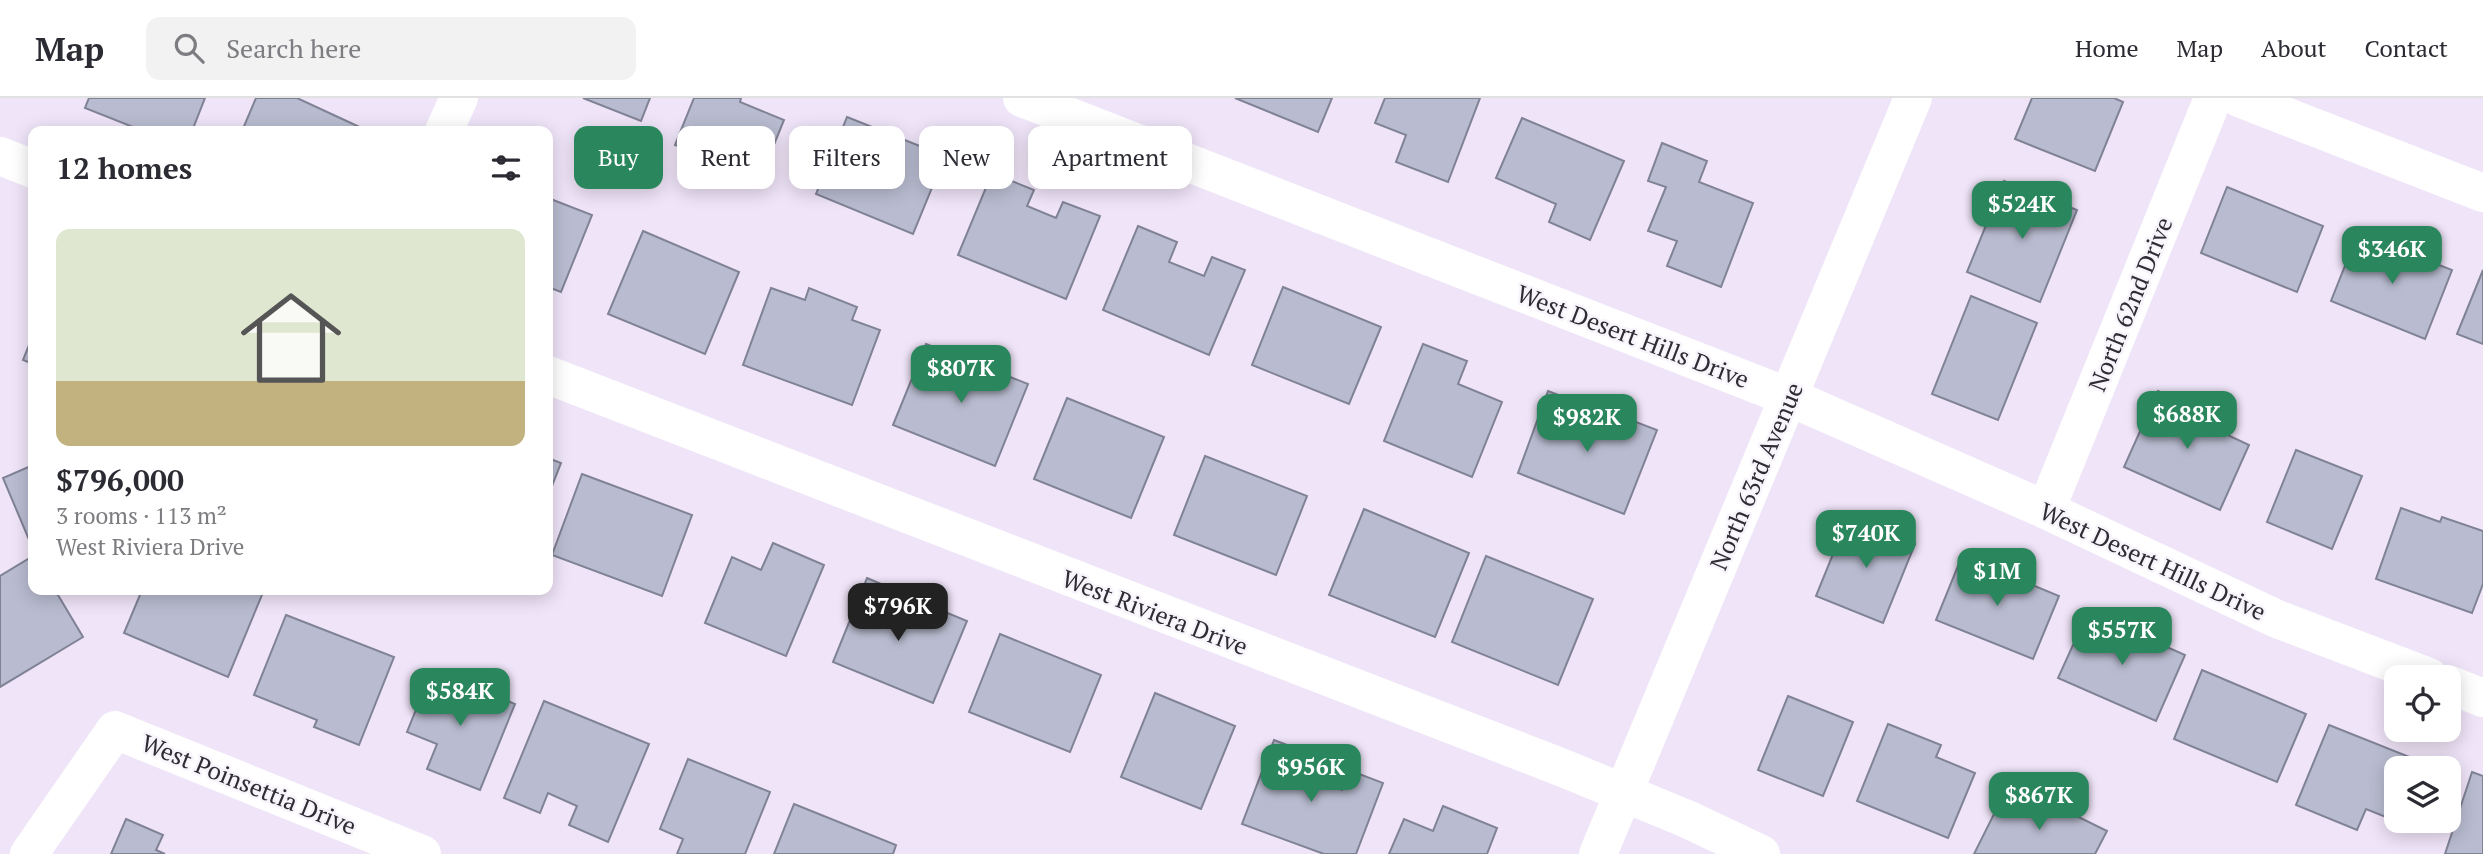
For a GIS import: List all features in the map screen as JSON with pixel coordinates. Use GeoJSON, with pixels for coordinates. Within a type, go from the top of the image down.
{"type":"FeatureCollection","features":[{"type":"Feature","properties":{"kind":"street"},"geometry":{"type":"LineString","coordinates":[[446,126],[458,98]]}},
{"type":"Feature","properties":{"kind":"street","name":"West Desert Hills Drive"},"geometry":{"type":"LineString","coordinates":[[1022,98],[1789,397],[2046,510],[2277,620],[2397,665]]}},
{"type":"Feature","properties":{"kind":"street","name":"North 63rd Avenue"},"geometry":{"type":"LineString","coordinates":[[1598,854],[1913,98]]}},
{"type":"Feature","properties":{"kind":"street","name":"North 62nd Drive"},"geometry":{"type":"LineString","coordinates":[[2046,510],[2213,98]]}},
{"type":"Feature","properties":{"kind":"street"},"geometry":{"type":"LineString","coordinates":[[2239,98],[2483,192]]}},
{"type":"Feature","properties":{"kind":"street"},"geometry":{"type":"LineString","coordinates":[[0,156],[28,167]]}},
{"type":"Feature","properties":{"kind":"street","name":"West Riviera Drive"},"geometry":{"type":"LineString","coordinates":[[553,377],[1623,793],[1762,854]]}},
{"type":"Feature","properties":{"kind":"street"},"geometry":{"type":"LineString","coordinates":[[2461,689],[2483,698]]}},
{"type":"Feature","properties":{"kind":"street","name":"West Poinsettia Drive"},"geometry":{"type":"LineString","coordinates":[[29,854],[115,730],[422,854]]}},
{"type":"Feature","properties":{"kind":"building"},"geometry":{"type":"Polygon","coordinates":[[[89,98],[205,98],[194,126],[130,126],[85,108],[89,98]]]}},
{"type":"Feature","properties":{"kind":"building"},"geometry":{"type":"Polygon","coordinates":[[[256,98],[297,98],[357,126],[244,126],[256,98]]]}},
{"type":"Feature","properties":{"kind":"building"},"geometry":{"type":"Polygon","coordinates":[[[583,98],[650,98],[641,121],[583,98]]]}},
{"type":"Feature","properties":{"kind":"building"},"geometry":{"type":"Polygon","coordinates":[[[694,98],[741,98],[740,102],[784,120],[775,142],[775,126],[683,126],[694,98]]]}},
{"type":"Feature","properties":{"kind":"building"},"geometry":{"type":"Polygon","coordinates":[[[1235,98],[1332,98],[1318,132],[1235,98]]]}},
{"type":"Feature","properties":{"kind":"building"},"geometry":{"type":"Polygon","coordinates":[[[1385,98],[1480,98],[1448,182],[1396,162],[1406,135],[1375,123],[1385,98]]]}},
{"type":"Feature","properties":{"kind":"building"},"geometry":{"type":"Polygon","coordinates":[[[2032,98],[2114,98],[2123,102],[2095,171],[2015,139],[2032,98]]]}},
{"type":"Feature","properties":{"kind":"building"},"geometry":{"type":"Polygon","coordinates":[[[847,117],[870,126],[843,126],[847,117]]]}},
{"type":"Feature","properties":{"kind":"building"},"geometry":{"type":"Polygon","coordinates":[[[1522,118],[1624,161],[1590,240],[1549,222],[1556,204],[1496,178],[1522,118]]]}},
{"type":"Feature","properties":{"kind":"building"},"geometry":{"type":"Polygon","coordinates":[[[905,140],[919,146],[919,189],[931,189],[913,234],[816,194],[818,189],[905,189],[905,140]]]}},
{"type":"Feature","properties":{"kind":"building"},"geometry":{"type":"Polygon","coordinates":[[[1662,143],[1707,161],[1699,182],[1753,203],[1721,287],[1667,266],[1677,241],[1648,231],[1666,187],[1648,181],[1662,143]]]}},
{"type":"Feature","properties":{"kind":"building"},"geometry":{"type":"Polygon","coordinates":[[[2004,181],[2077,210],[2040,302],[1967,272],[2004,181]]]}},
{"type":"Feature","properties":{"kind":"building"},"geometry":{"type":"Polygon","coordinates":[[[1014,182],[1034,190],[1027,206],[1056,218],[1063,202],[1100,216],[1066,299],[958,255],[985,189],[1014,189],[1014,182]]]}},
{"type":"Feature","properties":{"kind":"building"},"geometry":{"type":"Polygon","coordinates":[[[2227,187],[2323,226],[2297,292],[2201,253],[2227,187]]]}},
{"type":"Feature","properties":{"kind":"building"},"geometry":{"type":"Polygon","coordinates":[[[553,200],[592,215],[561,292],[553,289],[553,200]]]}},
{"type":"Feature","properties":{"kind":"building"},"geometry":{"type":"Polygon","coordinates":[[[1138,226],[1177,242],[1169,262],[1204,276],[1212,257],[1245,270],[1209,355],[1103,310],[1138,226]]]}},
{"type":"Feature","properties":{"kind":"building"},"geometry":{"type":"Polygon","coordinates":[[[643,231],[739,272],[705,354],[608,314],[643,231]]]}},
{"type":"Feature","properties":{"kind":"building"},"geometry":{"type":"Polygon","coordinates":[[[2358,233],[2452,270],[2425,339],[2331,301],[2358,233]]]}},
{"type":"Feature","properties":{"kind":"building"},"geometry":{"type":"Polygon","coordinates":[[[2483,270],[2483,344],[2457,334],[2483,270]]]}},
{"type":"Feature","properties":{"kind":"building"},"geometry":{"type":"Polygon","coordinates":[[[1283,287],[1381,327],[1349,404],[1252,365],[1283,287]]]}},
{"type":"Feature","properties":{"kind":"building"},"geometry":{"type":"Polygon","coordinates":[[[771,288],[805,300],[809,288],[857,307],[852,320],[880,330],[852,405],[743,365],[771,288]]]}},
{"type":"Feature","properties":{"kind":"building"},"geometry":{"type":"Polygon","coordinates":[[[1971,296],[2037,323],[1998,420],[1932,394],[1971,296]]]}},
{"type":"Feature","properties":{"kind":"building"},"geometry":{"type":"Polygon","coordinates":[[[926,344],[1028,384],[995,466],[893,425],[926,344]]]}},
{"type":"Feature","properties":{"kind":"building"},"geometry":{"type":"Polygon","coordinates":[[[1423,344],[1467,361],[1458,384],[1502,402],[1472,477],[1384,441],[1423,344]]]}},
{"type":"Feature","properties":{"kind":"building"},"geometry":{"type":"Polygon","coordinates":[[[28,348],[28,362],[23,360],[28,348]]]}},
{"type":"Feature","properties":{"kind":"building"},"geometry":{"type":"Polygon","coordinates":[[[1548,391],[1584,405],[1577,421],[1608,433],[1615,414],[1657,430],[1624,514],[1518,473],[1548,391]]]}},
{"type":"Feature","properties":{"kind":"building"},"geometry":{"type":"Polygon","coordinates":[[[2158,391],[2223,421],[2219,431],[2249,445],[2220,510],[2124,467],[2158,391]]]}},
{"type":"Feature","properties":{"kind":"building"},"geometry":{"type":"Polygon","coordinates":[[[1067,398],[1164,437],[1131,518],[1034,479],[1067,398]]]}},
{"type":"Feature","properties":{"kind":"building"},"geometry":{"type":"Polygon","coordinates":[[[2296,450],[2362,476],[2332,549],[2267,522],[2296,450]]]}},
{"type":"Feature","properties":{"kind":"building"},"geometry":{"type":"Polygon","coordinates":[[[1205,456],[1307,496],[1276,575],[1174,535],[1205,456]]]}},
{"type":"Feature","properties":{"kind":"building"},"geometry":{"type":"Polygon","coordinates":[[[553,460],[561,463],[553,483],[553,460]]]}},
{"type":"Feature","properties":{"kind":"building"},"geometry":{"type":"Polygon","coordinates":[[[28,467],[28,537],[3,478],[28,467]]]}},
{"type":"Feature","properties":{"kind":"building"},"geometry":{"type":"Polygon","coordinates":[[[582,474],[692,515],[662,596],[553,555],[582,474]]]}},
{"type":"Feature","properties":{"kind":"building"},"geometry":{"type":"Polygon","coordinates":[[[2401,508],[2440,522],[2442,517],[2483,531],[2483,584],[2472,613],[2376,579],[2401,508]]]}},
{"type":"Feature","properties":{"kind":"building"},"geometry":{"type":"Polygon","coordinates":[[[1364,509],[1469,553],[1435,637],[1329,595],[1364,509]]]}},
{"type":"Feature","properties":{"kind":"building"},"geometry":{"type":"Polygon","coordinates":[[[1848,517],[1915,544],[1883,623],[1816,596],[1848,517]]]}},
{"type":"Feature","properties":{"kind":"building"},"geometry":{"type":"Polygon","coordinates":[[[773,543],[824,565],[786,656],[705,623],[732,557],[761,570],[773,543]]]}},
{"type":"Feature","properties":{"kind":"building"},"geometry":{"type":"Polygon","coordinates":[[[1486,556],[1593,599],[1558,685],[1452,642],[1486,556]]]}},
{"type":"Feature","properties":{"kind":"building"},"geometry":{"type":"Polygon","coordinates":[[[1962,556],[2059,596],[2033,659],[1936,620],[1962,556]]]}},
{"type":"Feature","properties":{"kind":"building"},"geometry":{"type":"Polygon","coordinates":[[[28,559],[28,595],[58,595],[83,637],[0,687],[0,576],[28,559]]]}},
{"type":"Feature","properties":{"kind":"building"},"geometry":{"type":"Polygon","coordinates":[[[867,578],[907,595],[899,616],[930,628],[938,609],[967,621],[933,703],[833,662],[867,578]]]}},
{"type":"Feature","properties":{"kind":"building"},"geometry":{"type":"Polygon","coordinates":[[[140,595],[262,595],[228,677],[124,633],[140,595]]]}},
{"type":"Feature","properties":{"kind":"building"},"geometry":{"type":"Polygon","coordinates":[[[2088,612],[2185,655],[2156,721],[2058,678],[2088,612]]]}},
{"type":"Feature","properties":{"kind":"building"},"geometry":{"type":"Polygon","coordinates":[[[286,615],[394,657],[359,745],[314,727],[317,720],[254,695],[286,615]]]}},
{"type":"Feature","properties":{"kind":"building"},"geometry":{"type":"Polygon","coordinates":[[[1000,634],[1101,675],[1070,752],[969,712],[1000,634]]]}},
{"type":"Feature","properties":{"kind":"building"},"geometry":{"type":"Polygon","coordinates":[[[432,670],[515,704],[480,790],[427,769],[437,744],[407,732],[432,670]]]}},
{"type":"Feature","properties":{"kind":"building"},"geometry":{"type":"Polygon","coordinates":[[[2202,670],[2306,714],[2277,782],[2174,739],[2202,670]]]}},
{"type":"Feature","properties":{"kind":"building"},"geometry":{"type":"Polygon","coordinates":[[[1155,693],[1235,726],[1201,809],[1121,777],[1155,693]]]}},
{"type":"Feature","properties":{"kind":"building"},"geometry":{"type":"Polygon","coordinates":[[[1788,696],[1853,722],[1823,796],[1758,770],[1788,696]]]}},
{"type":"Feature","properties":{"kind":"building"},"geometry":{"type":"Polygon","coordinates":[[[544,701],[649,744],[608,842],[569,825],[577,806],[548,793],[540,813],[504,798],[544,701]]]}},
{"type":"Feature","properties":{"kind":"building"},"geometry":{"type":"Polygon","coordinates":[[[1888,724],[1941,745],[1936,757],[1975,773],[1948,838],[1857,801],[1888,724]]]}},
{"type":"Feature","properties":{"kind":"building"},"geometry":{"type":"Polygon","coordinates":[[[2329,725],[2407,756],[2384,756],[2384,816],[2366,809],[2357,830],[2296,805],[2329,725]]]}},
{"type":"Feature","properties":{"kind":"building"},"geometry":{"type":"Polygon","coordinates":[[[1274,740],[1316,756],[1308,777],[1342,790],[1349,770],[1383,783],[1356,854],[1324,854],[1242,824],[1274,740]]]}},
{"type":"Feature","properties":{"kind":"building"},"geometry":{"type":"Polygon","coordinates":[[[688,759],[770,792],[745,854],[677,854],[683,839],[660,829],[688,759]]]}},
{"type":"Feature","properties":{"kind":"building"},"geometry":{"type":"Polygon","coordinates":[[[2472,772],[2483,776],[2483,854],[2445,854],[2452,833],[2461,833],[2461,805],[2472,772]]]}},
{"type":"Feature","properties":{"kind":"building"},"geometry":{"type":"Polygon","coordinates":[[[2040,798],[2107,831],[2095,854],[1974,854],[2001,800],[2032,814],[2040,798]]]}},
{"type":"Feature","properties":{"kind":"building"},"geometry":{"type":"Polygon","coordinates":[[[794,804],[896,845],[893,854],[774,854],[794,804]]]}},
{"type":"Feature","properties":{"kind":"building"},"geometry":{"type":"Polygon","coordinates":[[[1443,806],[1497,828],[1487,854],[1389,854],[1404,819],[1433,831],[1443,806]]]}},
{"type":"Feature","properties":{"kind":"building"},"geometry":{"type":"Polygon","coordinates":[[[126,819],[163,835],[156,850],[165,854],[111,854],[126,819]]]}}]}
